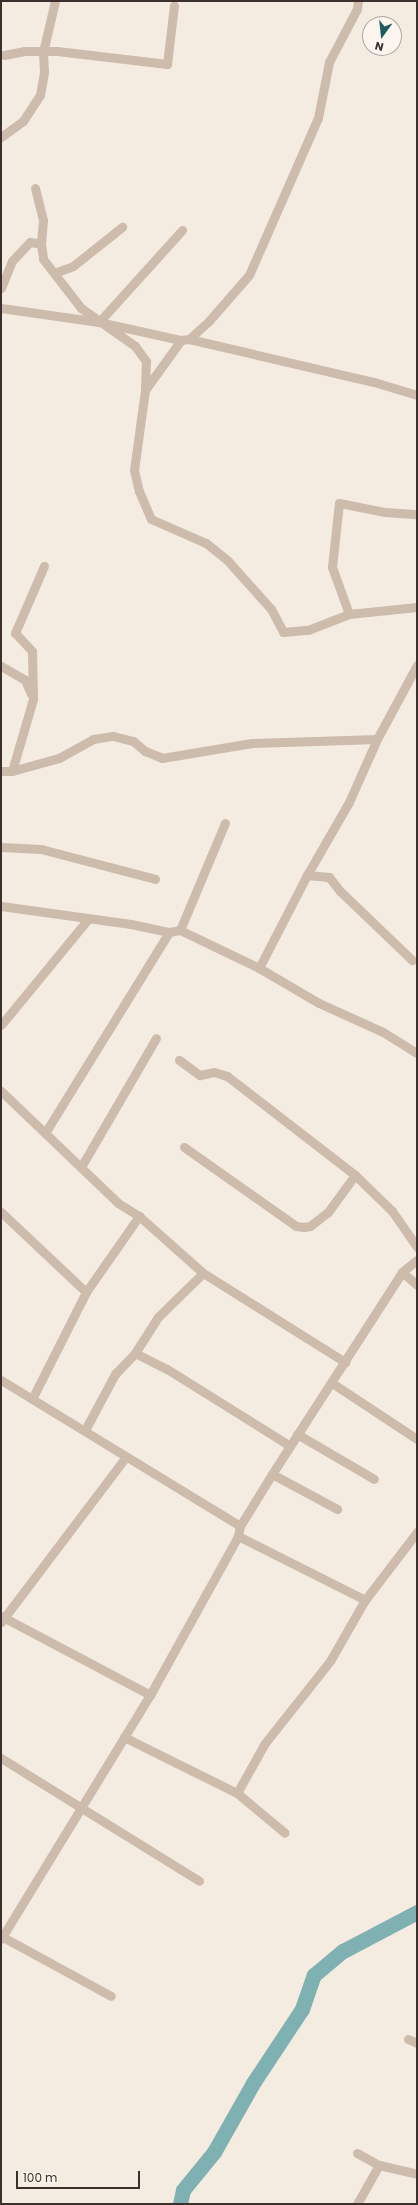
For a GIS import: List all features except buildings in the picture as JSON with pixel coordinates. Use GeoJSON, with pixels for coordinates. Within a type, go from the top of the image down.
{"type":"FeatureCollection","features":[{"type":"Feature","properties":{"kind":"street"},"geometry":{"type":"LineString","coordinates":[[1,137],[23,121],[40,95],[43,52],[55,1]]}},
{"type":"Feature","properties":{"kind":"street"},"geometry":{"type":"LineString","coordinates":[[145,390],[185,339],[208,322],[249,275],[318,118],[329,62],[357,9],[358,1]]}},
{"type":"Feature","properties":{"kind":"street"},"geometry":{"type":"LineString","coordinates":[[4,56],[25,51],[57,51],[167,64],[174,4]]}},
{"type":"Feature","properties":{"kind":"street"},"geometry":{"type":"LineString","coordinates":[[35,188],[43,220],[41,244],[43,259],[81,308],[135,346],[146,361],[145,390],[134,470],[139,491],[151,519],[206,543],[228,561],[271,609],[283,632],[308,630],[349,614],[417,607]]}},
{"type":"Feature","properties":{"kind":"street"},"geometry":{"type":"LineString","coordinates":[[54,273],[73,266],[122,227]]}},
{"type":"Feature","properties":{"kind":"street"},"geometry":{"type":"LineString","coordinates":[[99,322],[182,230]]}},
{"type":"Feature","properties":{"kind":"street"},"geometry":{"type":"LineString","coordinates":[[1,288],[12,261],[30,242],[41,244]]}},
{"type":"Feature","properties":{"kind":"street"},"geometry":{"type":"LineString","coordinates":[[1,308],[99,322],[185,339],[374,382],[417,395]]}},
{"type":"Feature","properties":{"kind":"street"},"geometry":{"type":"LineString","coordinates":[[349,614],[332,567],[338,503],[385,512],[417,514]]}},
{"type":"Feature","properties":{"kind":"street"},"geometry":{"type":"LineString","coordinates":[[12,771],[33,700],[32,651],[16,633],[44,566]]}},
{"type":"Feature","properties":{"kind":"street"},"geometry":{"type":"LineString","coordinates":[[259,968],[307,875],[349,802],[377,740],[417,665]]}},
{"type":"Feature","properties":{"kind":"street"},"geometry":{"type":"LineString","coordinates":[[1,666],[25,680],[33,700]]}},
{"type":"Feature","properties":{"kind":"street"},"geometry":{"type":"LineString","coordinates":[[1,771],[12,771],[59,758],[93,739],[113,736],[133,741],[145,750],[162,758],[252,743],[377,740]]}},
{"type":"Feature","properties":{"kind":"street"},"geometry":{"type":"LineString","coordinates":[[180,930],[225,823]]}},
{"type":"Feature","properties":{"kind":"street"},"geometry":{"type":"LineString","coordinates":[[1,847],[41,849],[156,879]]}},
{"type":"Feature","properties":{"kind":"street"},"geometry":{"type":"LineString","coordinates":[[307,875],[329,877],[340,891],[412,960]]}},
{"type":"Feature","properties":{"kind":"street"},"geometry":{"type":"LineString","coordinates":[[1,906],[131,924],[169,932],[180,930],[259,968],[319,1003],[383,1032],[417,1053]]}},
{"type":"Feature","properties":{"kind":"street"},"geometry":{"type":"LineString","coordinates":[[1,1025],[88,919]]}},
{"type":"Feature","properties":{"kind":"street"},"geometry":{"type":"LineString","coordinates":[[45,1133],[169,932]]}},
{"type":"Feature","properties":{"kind":"street"},"geometry":{"type":"LineString","coordinates":[[81,1167],[156,1038]]}},
{"type":"Feature","properties":{"kind":"street"},"geometry":{"type":"LineString","coordinates":[[179,1060],[200,1075],[214,1072],[227,1076],[355,1175],[392,1212],[417,1246]]}},
{"type":"Feature","properties":{"kind":"street"},"geometry":{"type":"LineString","coordinates":[[1,1091],[118,1203],[139,1216],[203,1273],[345,1362]]}},
{"type":"Feature","properties":{"kind":"street"},"geometry":{"type":"LineString","coordinates":[[184,1147],[296,1226],[304,1227],[313,1224],[328,1212],[355,1175]]}},
{"type":"Feature","properties":{"kind":"street"},"geometry":{"type":"LineString","coordinates":[[2,1215],[86,1292]]}},
{"type":"Feature","properties":{"kind":"street"},"geometry":{"type":"LineString","coordinates":[[32,1400],[86,1292],[139,1216]]}},
{"type":"Feature","properties":{"kind":"street"},"geometry":{"type":"LineString","coordinates":[[111,1996],[1,1937],[82,1809],[150,1695],[238,1536],[240,1526],[297,1434],[332,1383],[402,1272],[417,1260]]}},
{"type":"Feature","properties":{"kind":"street"},"geometry":{"type":"LineString","coordinates":[[402,1272],[417,1285]]}},
{"type":"Feature","properties":{"kind":"street"},"geometry":{"type":"LineString","coordinates":[[85,1430],[115,1374],[135,1353],[158,1317],[203,1273]]}},
{"type":"Feature","properties":{"kind":"street"},"geometry":{"type":"LineString","coordinates":[[135,1353],[167,1369],[290,1446]]}},
{"type":"Feature","properties":{"kind":"street"},"geometry":{"type":"LineString","coordinates":[[1,1380],[240,1526]]}},
{"type":"Feature","properties":{"kind":"street"},"geometry":{"type":"LineString","coordinates":[[332,1383],[417,1439]]}},
{"type":"Feature","properties":{"kind":"street"},"geometry":{"type":"LineString","coordinates":[[297,1434],[374,1479]]}},
{"type":"Feature","properties":{"kind":"street"},"geometry":{"type":"LineString","coordinates":[[126,1457],[2,1618],[150,1695]]}},
{"type":"Feature","properties":{"kind":"street"},"geometry":{"type":"LineString","coordinates":[[272,1474],[336,1509]]}},
{"type":"Feature","properties":{"kind":"street"},"geometry":{"type":"LineString","coordinates":[[238,1793],[265,1743],[330,1661],[365,1600],[417,1532]]}},
{"type":"Feature","properties":{"kind":"street"},"geometry":{"type":"LineString","coordinates":[[238,1536],[365,1600]]}},
{"type":"Feature","properties":{"kind":"street"},"geometry":{"type":"LineString","coordinates":[[124,1737],[238,1793],[284,1833]]}},
{"type":"Feature","properties":{"kind":"street"},"geometry":{"type":"LineString","coordinates":[[1,1758],[199,1881]]}},
{"type":"Feature","properties":{"kind":"street"},"geometry":{"type":"LineString","coordinates":[[408,2038],[417,2043]]}},
{"type":"Feature","properties":{"kind":"street"},"geometry":{"type":"LineString","coordinates":[[357,2153],[379,2165],[417,2174]]}},
{"type":"Feature","properties":{"kind":"street"},"geometry":{"type":"LineString","coordinates":[[358,2204],[379,2165]]}},
{"type":"Feature","properties":{"kind":"waterway"},"geometry":{"type":"LineString","coordinates":[[180,2204],[183,2190],[214,2152],[253,2083],[302,2009],[314,1975],[343,1951],[417,1912]]}}]}
